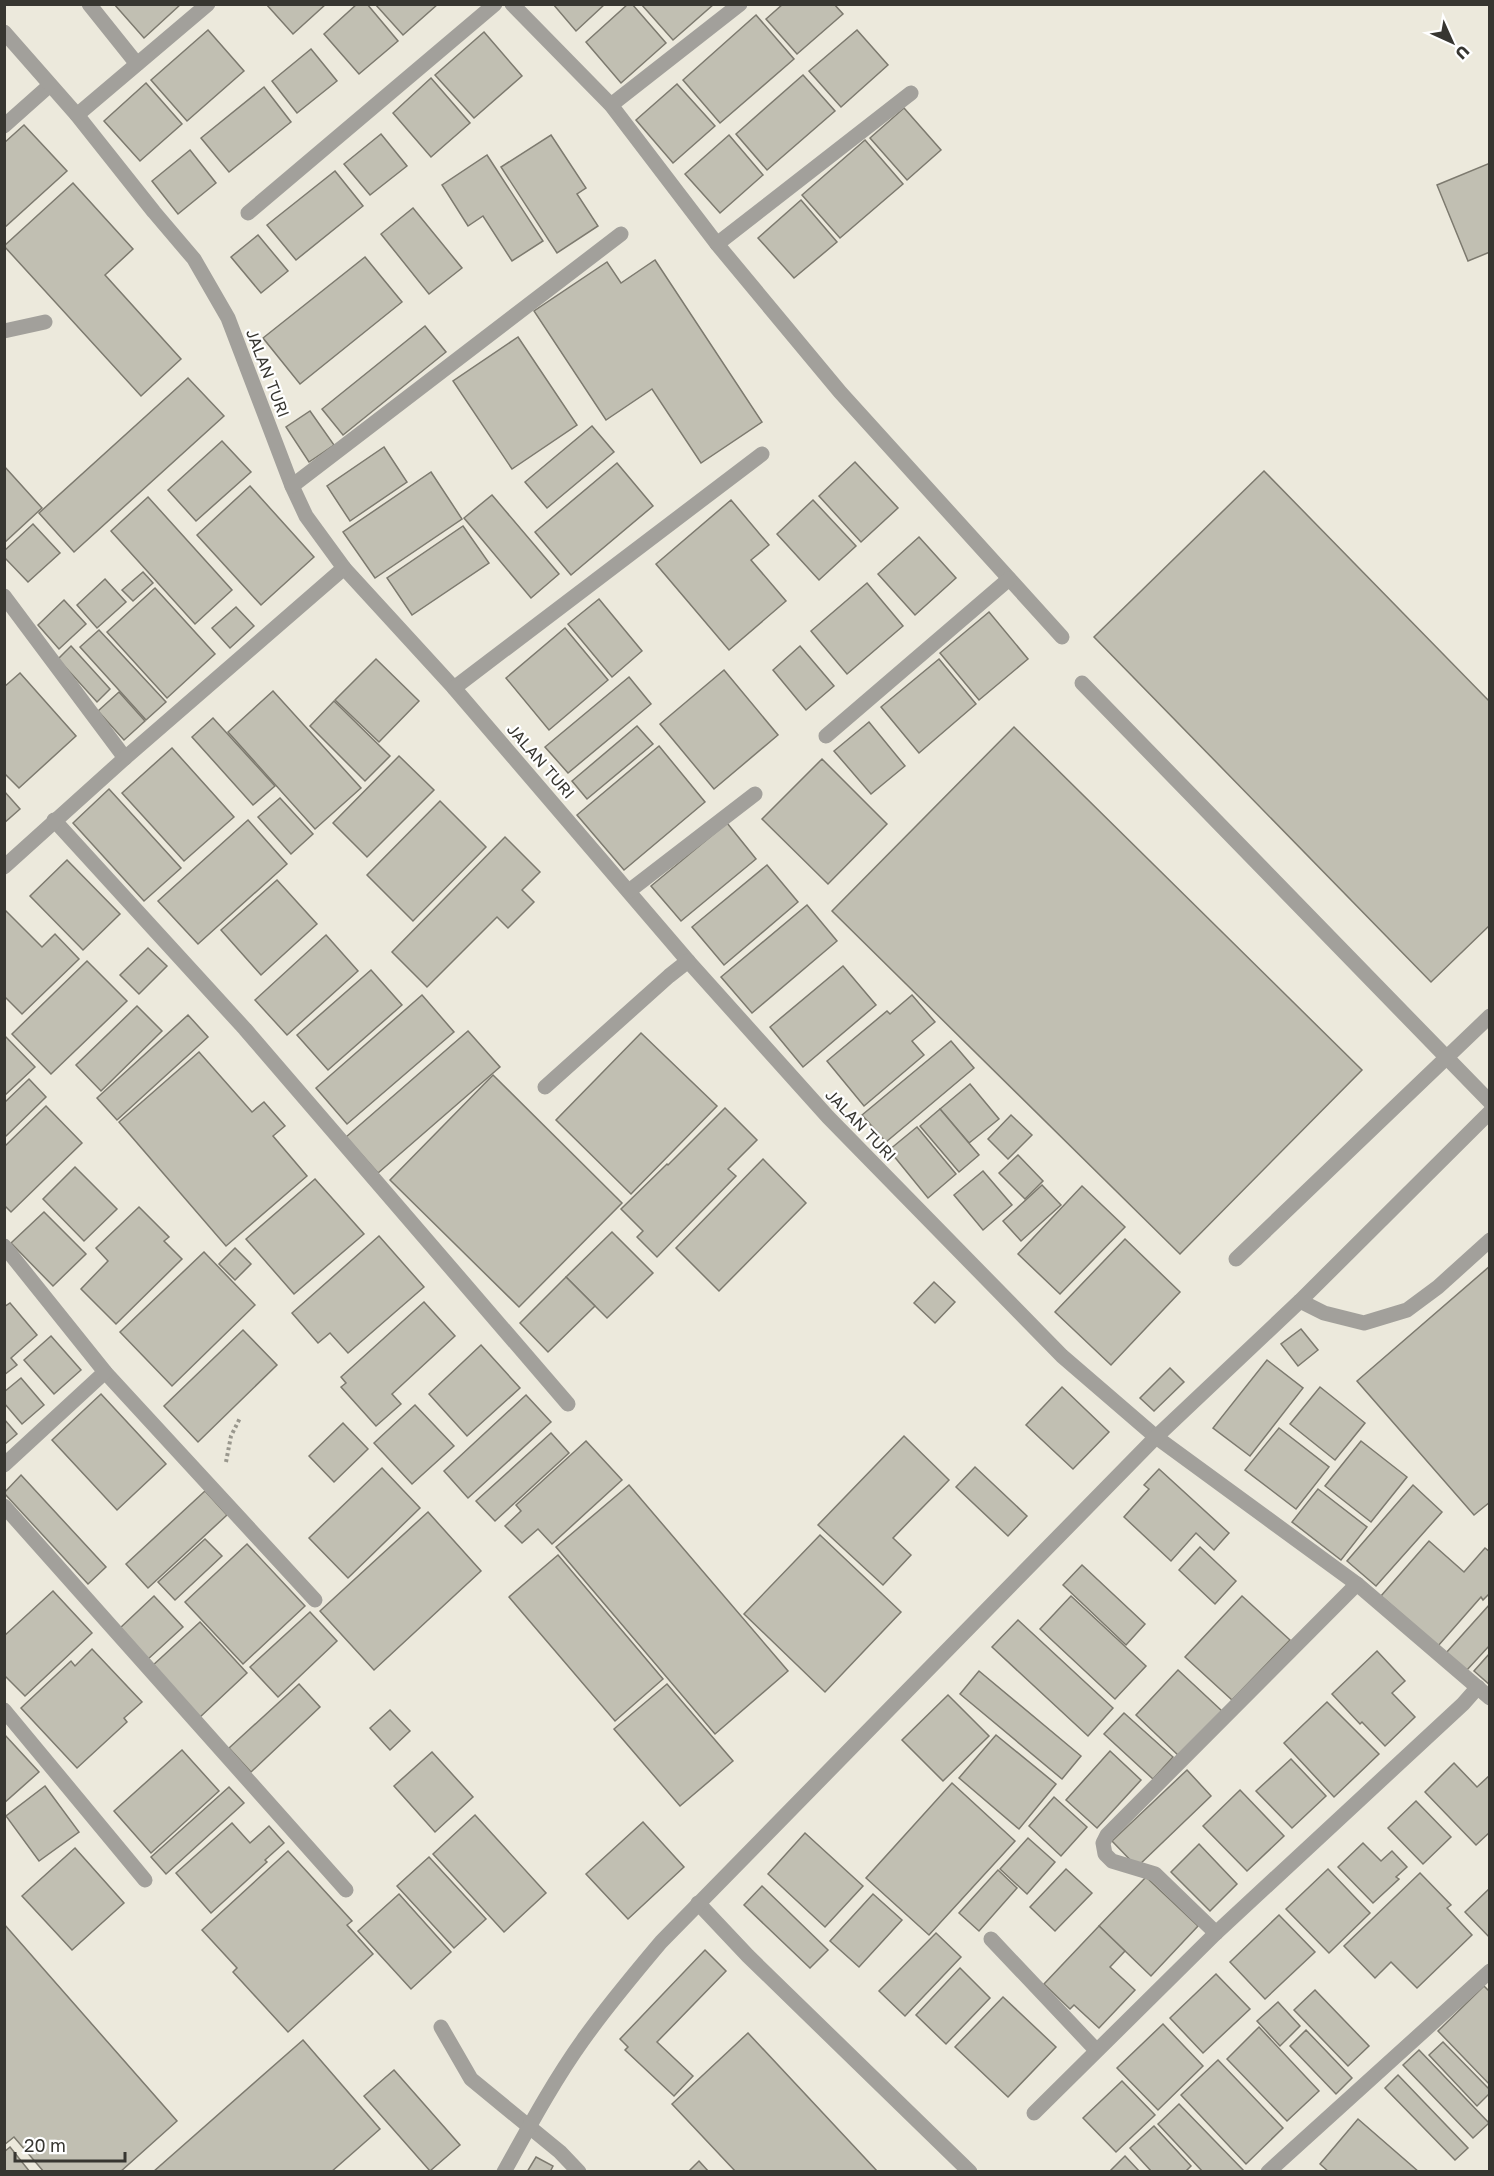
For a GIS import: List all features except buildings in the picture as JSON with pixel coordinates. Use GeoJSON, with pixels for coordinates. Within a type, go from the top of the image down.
{"type":"FeatureCollection","features":[{"type":"Feature","properties":{"kind":"street"},"geometry":{"type":"LineString","coordinates":[[89,4],[138,64]]}},
{"type":"Feature","properties":{"kind":"street"},"geometry":{"type":"LineString","coordinates":[[77,115],[208,4]]}},
{"type":"Feature","properties":{"kind":"street"},"geometry":{"type":"LineString","coordinates":[[248,213],[495,4]]}},
{"type":"Feature","properties":{"kind":"street"},"geometry":{"type":"LineString","coordinates":[[512,4],[611,105],[717,244],[840,392],[1062,637]]}},
{"type":"Feature","properties":{"kind":"street"},"geometry":{"type":"LineString","coordinates":[[611,105],[740,4]]}},
{"type":"Feature","properties":{"kind":"street","name":"JALAN TURI"},"geometry":{"type":"LineString","coordinates":[[4,32],[77,115],[194,259],[228,318],[292,486],[306,516],[344,568],[454,688],[688,961],[828,1118],[1062,1356],[1156,1437],[1357,1584],[1490,1698]]}},
{"type":"Feature","properties":{"kind":"street"},"geometry":{"type":"LineString","coordinates":[[4,126],[50,85]]}},
{"type":"Feature","properties":{"kind":"street"},"geometry":{"type":"LineString","coordinates":[[717,244],[911,93]]}},
{"type":"Feature","properties":{"kind":"street"},"geometry":{"type":"LineString","coordinates":[[292,486],[621,234]]}},
{"type":"Feature","properties":{"kind":"street"},"geometry":{"type":"LineString","coordinates":[[4,331],[45,322]]}},
{"type":"Feature","properties":{"kind":"street"},"geometry":{"type":"LineString","coordinates":[[454,688],[762,454]]}},
{"type":"Feature","properties":{"kind":"street"},"geometry":{"type":"LineString","coordinates":[[4,867],[54,820],[344,568]]}},
{"type":"Feature","properties":{"kind":"street"},"geometry":{"type":"LineString","coordinates":[[826,736],[1009,579]]}},
{"type":"Feature","properties":{"kind":"street"},"geometry":{"type":"LineString","coordinates":[[4,596],[125,758]]}},
{"type":"Feature","properties":{"kind":"street"},"geometry":{"type":"LineString","coordinates":[[1082,683],[1490,1102]]}},
{"type":"Feature","properties":{"kind":"street"},"geometry":{"type":"LineString","coordinates":[[629,891],[755,794]]}},
{"type":"Feature","properties":{"kind":"street"},"geometry":{"type":"LineString","coordinates":[[54,820],[245,1029],[568,1404]]}},
{"type":"Feature","properties":{"kind":"street"},"geometry":{"type":"LineString","coordinates":[[545,1087],[688,961]]}},
{"type":"Feature","properties":{"kind":"street"},"geometry":{"type":"LineString","coordinates":[[1236,1259],[1490,1016]]}},
{"type":"Feature","properties":{"kind":"street"},"geometry":{"type":"LineString","coordinates":[[504,2172],[549,2091],[596,2022],[625,1984],[698,1903],[1156,1437],[1300,1301],[1490,1112]]}},
{"type":"Feature","properties":{"kind":"street"},"geometry":{"type":"LineString","coordinates":[[1300,1301],[1324,1313],[1364,1323],[1386,1317],[1407,1310],[1438,1287],[1490,1240]]}},
{"type":"Feature","properties":{"kind":"street"},"geometry":{"type":"LineString","coordinates":[[4,1246],[105,1372],[315,1600]]}},
{"type":"Feature","properties":{"kind":"street"},"geometry":{"type":"LineString","coordinates":[[4,1465],[105,1372]]}},
{"type":"Feature","properties":{"kind":"street"},"geometry":{"type":"LineString","coordinates":[[4,1506],[346,1890]]}},
{"type":"Feature","properties":{"kind":"street"},"geometry":{"type":"LineString","coordinates":[[1216,1933],[1155,1874],[1112,1862],[1105,1854],[1102,1843],[1107,1835],[1357,1584]]}},
{"type":"Feature","properties":{"kind":"street"},"geometry":{"type":"LineString","coordinates":[[1034,2112],[1216,1933],[1463,1704],[1478,1687]]}},
{"type":"Feature","properties":{"kind":"street"},"geometry":{"type":"LineString","coordinates":[[4,1710],[145,1880]]}},
{"type":"Feature","properties":{"kind":"street"},"geometry":{"type":"LineString","coordinates":[[698,1903],[748,1956],[970,2172]]}},
{"type":"Feature","properties":{"kind":"street"},"geometry":{"type":"LineString","coordinates":[[991,1939],[1096,2050]]}},
{"type":"Feature","properties":{"kind":"street"},"geometry":{"type":"LineString","coordinates":[[1268,2172],[1490,1971]]}},
{"type":"Feature","properties":{"kind":"street"},"geometry":{"type":"LineString","coordinates":[[441,2027],[471,2079],[497,2102],[530,2125],[579,2172]]}}]}
